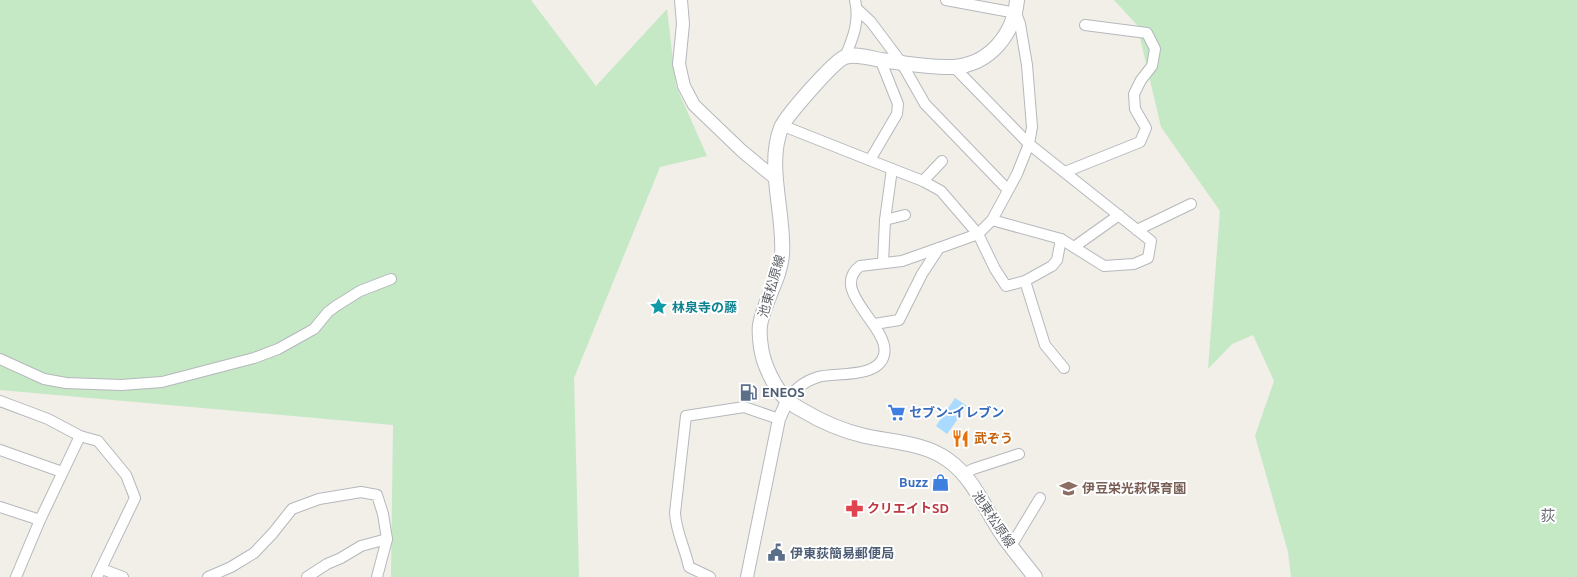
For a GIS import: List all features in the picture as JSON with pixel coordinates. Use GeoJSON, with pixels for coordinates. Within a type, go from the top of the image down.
{"type":"FeatureCollection","features":[{"type":"Feature","properties":{"kind":"main road"},"geometry":{"type":"LineString","coordinates":[[845,56],[857,56],[880,60],[954,67],[977,61],[987,56],[999,45],[1006,35],[1017,7]]}},
{"type":"Feature","properties":{"kind":"main road","name":"池東松原線"},"geometry":{"type":"LineString","coordinates":[[845,56],[831,67],[781,125],[776,151],[776,179],[780,214],[782,257],[761,319],[761,351],[777,387],[788,401],[824,422],[862,435],[920,447],[947,459],[963,474],[1010,546],[1035,577]]}},
{"type":"Feature","properties":{"kind":"street"},"geometry":{"type":"LineString","coordinates":[[681,0],[683,24],[679,64],[684,86],[694,105],[742,151],[776,179]]}},
{"type":"Feature","properties":{"kind":"street"},"geometry":{"type":"LineString","coordinates":[[746,577],[779,419],[791,394],[798,387],[819,377],[846,375],[863,371],[872,368],[882,361],[885,348],[882,338],[874,324],[857,302],[852,291],[854,272],[860,266],[883,262],[902,261],[978,234],[992,220],[1017,174],[1029,144],[1032,126],[1029,79],[1017,7],[946,0]]}},
{"type":"Feature","properties":{"kind":"street"},"geometry":{"type":"LineString","coordinates":[[845,56],[856,31],[856,5]]}},
{"type":"Feature","properties":{"kind":"street"},"geometry":{"type":"LineString","coordinates":[[856,5],[872,22],[901,62],[925,104],[1008,190]]}},
{"type":"Feature","properties":{"kind":"street"},"geometry":{"type":"LineString","coordinates":[[1065,172],[1140,142],[1146,128],[1135,109],[1134,94],[1140,80],[1152,66],[1155,49],[1147,33],[1085,25]]}},
{"type":"Feature","properties":{"kind":"street"},"geometry":{"type":"LineString","coordinates":[[870,160],[898,114],[898,104],[880,60]]}},
{"type":"Feature","properties":{"kind":"street"},"geometry":{"type":"LineString","coordinates":[[954,67],[1029,144],[1151,241],[1148,258],[1134,264],[1104,266],[1061,239],[992,220]]}},
{"type":"Feature","properties":{"kind":"street"},"geometry":{"type":"LineString","coordinates":[[781,125],[923,181],[941,190],[978,234],[995,270],[1006,286],[1026,281],[1052,266],[1056,260],[1061,239]]}},
{"type":"Feature","properties":{"kind":"street"},"geometry":{"type":"LineString","coordinates":[[923,181],[942,161]]}},
{"type":"Feature","properties":{"kind":"street"},"geometry":{"type":"LineString","coordinates":[[883,262],[885,220],[892,169]]}},
{"type":"Feature","properties":{"kind":"street"},"geometry":{"type":"LineString","coordinates":[[1137,230],[1191,204]]}},
{"type":"Feature","properties":{"kind":"street"},"geometry":{"type":"LineString","coordinates":[[885,220],[905,215]]}},
{"type":"Feature","properties":{"kind":"street"},"geometry":{"type":"LineString","coordinates":[[1074,247],[1119,215]]}},
{"type":"Feature","properties":{"kind":"street"},"geometry":{"type":"LineString","coordinates":[[874,324],[899,320],[922,274],[939,248]]}},
{"type":"Feature","properties":{"kind":"street"},"geometry":{"type":"LineString","coordinates":[[0,358],[44,379],[66,383],[120,385],[162,382],[254,358],[278,349],[314,329],[328,312],[336,306],[360,292],[391,279]]}},
{"type":"Feature","properties":{"kind":"street"},"geometry":{"type":"LineString","coordinates":[[1026,281],[1045,345],[1064,368]]}},
{"type":"Feature","properties":{"kind":"street"},"geometry":{"type":"LineString","coordinates":[[0,401],[48,419],[80,436],[98,441],[126,475],[135,498],[100,573],[124,577]]}},
{"type":"Feature","properties":{"kind":"street"},"geometry":{"type":"LineString","coordinates":[[710,577],[689,567],[676,525],[675,512],[686,416],[744,407],[779,419]]}},
{"type":"Feature","properties":{"kind":"street"},"geometry":{"type":"LineString","coordinates":[[16,577],[40,520],[80,436]]}},
{"type":"Feature","properties":{"kind":"street"},"geometry":{"type":"LineString","coordinates":[[0,450],[62,472]]}},
{"type":"Feature","properties":{"kind":"street"},"geometry":{"type":"LineString","coordinates":[[963,474],[973,469],[1019,454]]}},
{"type":"Feature","properties":{"kind":"street"},"geometry":{"type":"LineString","coordinates":[[208,577],[231,567],[254,553],[273,533],[292,509],[319,499],[361,492],[377,495],[383,514],[387,539],[377,577]]}},
{"type":"Feature","properties":{"kind":"street"},"geometry":{"type":"LineString","coordinates":[[1010,546],[1040,498]]}},
{"type":"Feature","properties":{"kind":"street"},"geometry":{"type":"LineString","coordinates":[[0,507],[40,520]]}},
{"type":"Feature","properties":{"kind":"street"},"geometry":{"type":"LineString","coordinates":[[307,577],[327,564],[341,558],[361,546],[387,539]]}},
{"type":"Feature","properties":{"kind":"green space"},"geometry":{"type":"Polygon","coordinates":[[[0,0],[531,0],[596,86],[667,9],[676,86],[707,156],[660,167],[574,378],[579,577],[391,577],[393,425],[0,390],[0,0]]]}},
{"type":"Feature","properties":{"kind":"green space"},"geometry":{"type":"Polygon","coordinates":[[[1114,0],[1577,0],[1577,577],[1291,577],[1288,552],[1255,436],[1274,381],[1253,335],[1232,344],[1208,369],[1220,211],[1161,127],[1137,25],[1114,0]]]}},
{"type":"Feature","properties":{"kind":"water"},"geometry":{"type":"Polygon","coordinates":[[[955,398],[967,406],[947,434],[936,426],[955,398]]]}},
{"type":"Feature","properties":{"kind":"place","name":"林泉寺の藤"},"geometry":{"type":"Point","coordinates":[659,307]}},
{"type":"Feature","properties":{"kind":"place","name":"ENEOS"},"geometry":{"type":"Point","coordinates":[749,392]}},
{"type":"Feature","properties":{"kind":"place","name":"セブン-イレブン"},"geometry":{"type":"Point","coordinates":[896,412]}},
{"type":"Feature","properties":{"kind":"place","name":"武ぞう"},"geometry":{"type":"Point","coordinates":[961,438]}},
{"type":"Feature","properties":{"kind":"place","name":"Buzz"},"geometry":{"type":"Point","coordinates":[941,482]}},
{"type":"Feature","properties":{"kind":"place","name":"伊豆栄光萩保育園"},"geometry":{"type":"Point","coordinates":[1069,488]}},
{"type":"Feature","properties":{"kind":"place","name":"クリエイトSD"},"geometry":{"type":"Point","coordinates":[854,508]}},
{"type":"Feature","properties":{"kind":"place","name":"伊東荻簡易郵便局"},"geometry":{"type":"Point","coordinates":[777,553]}},
{"type":"Feature","properties":{"kind":"district","name":"荻"},"geometry":{"type":"Point","coordinates":[1548,515]}}]}
